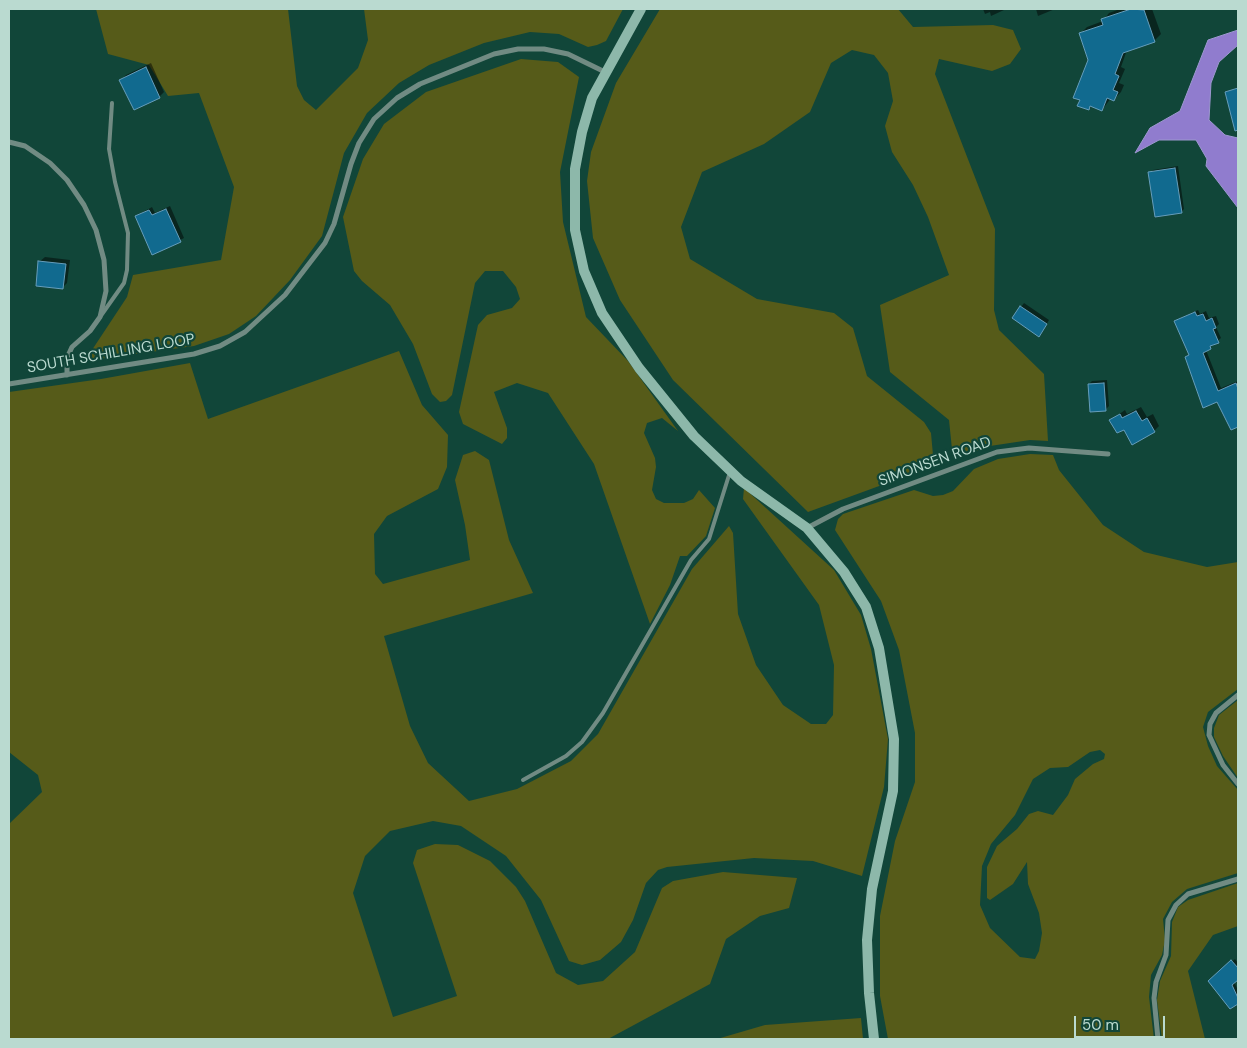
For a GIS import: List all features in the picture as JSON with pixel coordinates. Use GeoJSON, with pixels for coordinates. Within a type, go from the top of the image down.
{"type":"FeatureCollection","features":[{"type":"Feature","properties":{"kind":"street"},"geometry":{"type":"LineString","coordinates":[[641,9],[592,98],[582,132],[575,169],[575,230],[584,271],[602,313],[639,368],[694,436],[741,481],[807,528],[844,572],[866,607],[879,648],[894,739],[893,791],[872,889],[867,940],[868,994],[874,1039]]}},
{"type":"Feature","properties":{"kind":"street","name":"SOUTH SCHILLING LOOP"},"geometry":{"type":"LineString","coordinates":[[9,384],[194,354],[220,346],[245,332],[265,316],[285,295],[325,243],[334,224],[351,164],[360,143],[374,119],[397,98],[420,84],[494,54],[518,49],[544,49],[568,54],[605,72]]}},
{"type":"Feature","properties":{"kind":"street"},"geometry":{"type":"LineString","coordinates":[[9,142],[25,146],[50,163],[67,180],[84,205],[96,230],[104,260],[106,291],[100,317],[90,332],[72,346],[67,358],[67,375]]}},
{"type":"Feature","properties":{"kind":"street","name":"SIMONSEN ROAD"},"geometry":{"type":"LineString","coordinates":[[807,528],[843,509],[997,452],[1029,448],[1108,454]]}},
{"type":"Feature","properties":{"kind":"street"},"geometry":{"type":"LineString","coordinates":[[1238,695],[1216,713],[1210,724],[1209,735],[1223,765],[1238,784]]}},
{"type":"Feature","properties":{"kind":"street"},"geometry":{"type":"LineString","coordinates":[[1158,1039],[1154,998],[1156,982],[1166,954],[1168,920],[1176,905],[1188,894],[1238,879]]}},
{"type":"Feature","properties":{"kind":"lane"},"geometry":{"type":"LineString","coordinates":[[100,317],[124,283],[127,270],[128,233],[115,182],[110,149],[112,103]]}},
{"type":"Feature","properties":{"kind":"lane"},"geometry":{"type":"LineString","coordinates":[[523,780],[566,756],[582,742],[603,713],[691,560],[709,539],[730,470]]}},
{"type":"Feature","properties":{"kind":"green space"},"geometry":{"type":"Polygon","coordinates":[[[96,9],[288,9],[297,86],[304,100],[316,110],[358,68],[368,40],[364,9],[623,9],[606,41],[597,45],[588,47],[559,34],[530,32],[484,43],[429,65],[399,83],[367,113],[344,153],[322,236],[290,280],[256,316],[229,334],[194,346],[92,360],[92,350],[127,297],[133,275],[221,260],[234,187],[199,93],[168,96],[149,65],[108,54],[96,9]]]}},
{"type":"Feature","properties":{"kind":"green space"},"geometry":{"type":"Polygon","coordinates":[[[660,9],[898,9],[913,27],[993,25],[1013,30],[1021,49],[1010,64],[992,71],[939,59],[935,74],[995,229],[994,310],[999,330],[1044,374],[1048,441],[1030,440],[990,446],[953,459],[949,420],[890,372],[880,305],[949,275],[928,217],[913,185],[892,152],[885,126],[893,101],[888,73],[874,55],[852,50],[831,63],[810,112],[764,144],[702,172],[681,227],[690,259],[757,299],[834,313],[853,328],[867,376],[924,422],[931,433],[934,466],[808,512],[673,380],[620,300],[593,238],[587,181],[591,152],[616,83],[660,9]]]}},
{"type":"Feature","properties":{"kind":"green space"},"geometry":{"type":"Polygon","coordinates":[[[521,59],[558,62],[579,77],[560,172],[563,222],[586,317],[628,361],[678,431],[662,418],[647,423],[644,433],[655,458],[656,467],[652,490],[656,499],[664,503],[684,503],[693,499],[699,490],[715,508],[706,536],[687,556],[680,556],[670,585],[650,624],[594,464],[548,393],[517,383],[494,392],[507,428],[507,438],[502,444],[463,424],[459,412],[478,325],[487,315],[512,308],[520,299],[516,287],[503,271],[485,271],[475,283],[452,395],[446,401],[440,402],[432,394],[413,344],[390,305],[362,281],[354,271],[343,217],[363,159],[384,124],[426,92],[521,59]]]}},
{"type":"Feature","properties":{"kind":"green space"},"geometry":{"type":"Polygon","coordinates":[[[399,351],[422,405],[448,435],[447,467],[438,489],[387,516],[374,534],[375,574],[383,584],[470,560],[465,525],[455,480],[463,455],[475,451],[489,460],[509,540],[533,593],[384,636],[410,726],[428,763],[469,801],[517,789],[571,761],[598,734],[692,569],[729,526],[733,533],[738,614],[756,665],[783,705],[811,724],[826,724],[833,715],[834,665],[819,605],[743,499],[744,488],[834,570],[861,615],[871,649],[888,739],[884,787],[862,876],[813,861],[754,858],[667,867],[658,870],[646,883],[633,920],[621,942],[600,960],[582,965],[569,961],[541,900],[506,856],[461,826],[433,821],[390,831],[365,856],[353,893],[393,1017],[457,996],[413,863],[417,850],[435,844],[458,845],[490,861],[516,887],[525,901],[556,973],[578,985],[603,981],[635,952],[662,888],[673,881],[723,872],[797,878],[789,908],[760,916],[726,939],[710,984],[608,1039],[9,1039],[9,824],[42,792],[38,775],[9,752],[9,392],[101,379],[190,363],[208,419],[399,351]]]}},
{"type":"Feature","properties":{"kind":"green space"},"geometry":{"type":"Polygon","coordinates":[[[1030,454],[1053,455],[1059,470],[1103,525],[1144,552],[1207,567],[1238,562],[1238,689],[1208,712],[1203,727],[1208,746],[1217,766],[1238,790],[1238,873],[1187,889],[1172,902],[1163,919],[1165,940],[1162,955],[1151,975],[1149,997],[1154,1039],[888,1039],[880,996],[880,916],[895,841],[915,782],[915,733],[899,650],[881,601],[835,530],[838,519],[843,514],[914,490],[933,496],[943,495],[953,491],[974,469],[998,459],[1030,454]],[[1100,750],[1090,752],[1068,767],[1050,768],[1033,779],[1015,815],[991,844],[982,866],[980,905],[990,928],[1020,957],[1035,959],[1039,951],[1042,933],[1039,913],[1028,884],[1027,862],[1013,884],[990,900],[987,898],[987,867],[997,846],[1017,829],[1029,814],[1038,811],[1053,815],[1068,795],[1075,779],[1093,764],[1104,759],[1105,754],[1100,750]]]}},
{"type":"Feature","properties":{"kind":"green space"},"geometry":{"type":"Polygon","coordinates":[[[1238,700],[1238,778],[1223,756],[1214,737],[1214,728],[1219,715],[1238,700]]]}},
{"type":"Feature","properties":{"kind":"green space"},"geometry":{"type":"Polygon","coordinates":[[[1238,883],[1238,926],[1213,935],[1188,971],[1205,1039],[1162,1039],[1157,1000],[1160,981],[1171,956],[1172,922],[1178,907],[1188,900],[1238,883]]]}},
{"type":"Feature","properties":{"kind":"green space"},"geometry":{"type":"Polygon","coordinates":[[[861,1018],[863,1039],[717,1039],[765,1025],[861,1018]]]}},
{"type":"Feature","properties":{"kind":"shaded area"},"geometry":{"type":"Polygon","coordinates":[[[1238,30],[1238,45],[1219,62],[1211,83],[1209,120],[1225,135],[1238,138],[1238,208],[1206,166],[1207,159],[1196,140],[1159,140],[1135,153],[1150,128],[1180,111],[1208,40],[1238,30]]]}},
{"type":"Feature","properties":{"kind":"building"},"geometry":{"type":"Polygon","coordinates":[[[1131,9],[1144,10],[1155,42],[1123,53],[1115,74],[1119,76],[1113,90],[1118,92],[1114,101],[1107,98],[1102,111],[1090,106],[1089,110],[1077,106],[1080,100],[1073,98],[1088,60],[1079,33],[1103,25],[1101,19],[1131,9]]]}},
{"type":"Feature","properties":{"kind":"building"},"geometry":{"type":"Polygon","coordinates":[[[146,67],[160,98],[134,110],[119,80],[146,67]]]}},
{"type":"Feature","properties":{"kind":"building"},"geometry":{"type":"Polygon","coordinates":[[[1238,88],[1238,130],[1235,131],[1225,92],[1238,88]]]}},
{"type":"Feature","properties":{"kind":"building"},"geometry":{"type":"Polygon","coordinates":[[[1175,168],[1182,213],[1155,217],[1148,172],[1175,168]]]}},
{"type":"Feature","properties":{"kind":"building"},"geometry":{"type":"Polygon","coordinates":[[[166,209],[181,242],[152,255],[135,216],[149,210],[152,215],[166,209]]]}},
{"type":"Feature","properties":{"kind":"building"},"geometry":{"type":"Polygon","coordinates":[[[38,261],[66,264],[63,289],[36,286],[38,261]]]}},
{"type":"Feature","properties":{"kind":"building"},"geometry":{"type":"Polygon","coordinates":[[[1020,306],[1047,324],[1039,337],[1012,318],[1020,306]]]}},
{"type":"Feature","properties":{"kind":"building"},"geometry":{"type":"Polygon","coordinates":[[[1195,312],[1197,316],[1203,314],[1206,321],[1212,318],[1216,328],[1213,329],[1219,343],[1210,346],[1211,349],[1203,353],[1218,391],[1236,383],[1238,389],[1238,427],[1231,430],[1217,402],[1203,408],[1185,357],[1189,355],[1174,321],[1195,312]]]}},
{"type":"Feature","properties":{"kind":"building"},"geometry":{"type":"Polygon","coordinates":[[[1104,383],[1106,411],[1090,412],[1088,384],[1104,383]]]}},
{"type":"Feature","properties":{"kind":"building"},"geometry":{"type":"Polygon","coordinates":[[[1136,411],[1142,421],[1147,418],[1155,432],[1132,445],[1124,430],[1117,433],[1109,420],[1120,414],[1122,418],[1136,411]]]}},
{"type":"Feature","properties":{"kind":"building"},"geometry":{"type":"Polygon","coordinates":[[[1231,960],[1238,968],[1238,980],[1232,985],[1238,998],[1238,1004],[1230,1009],[1208,981],[1231,960]]]}}]}
